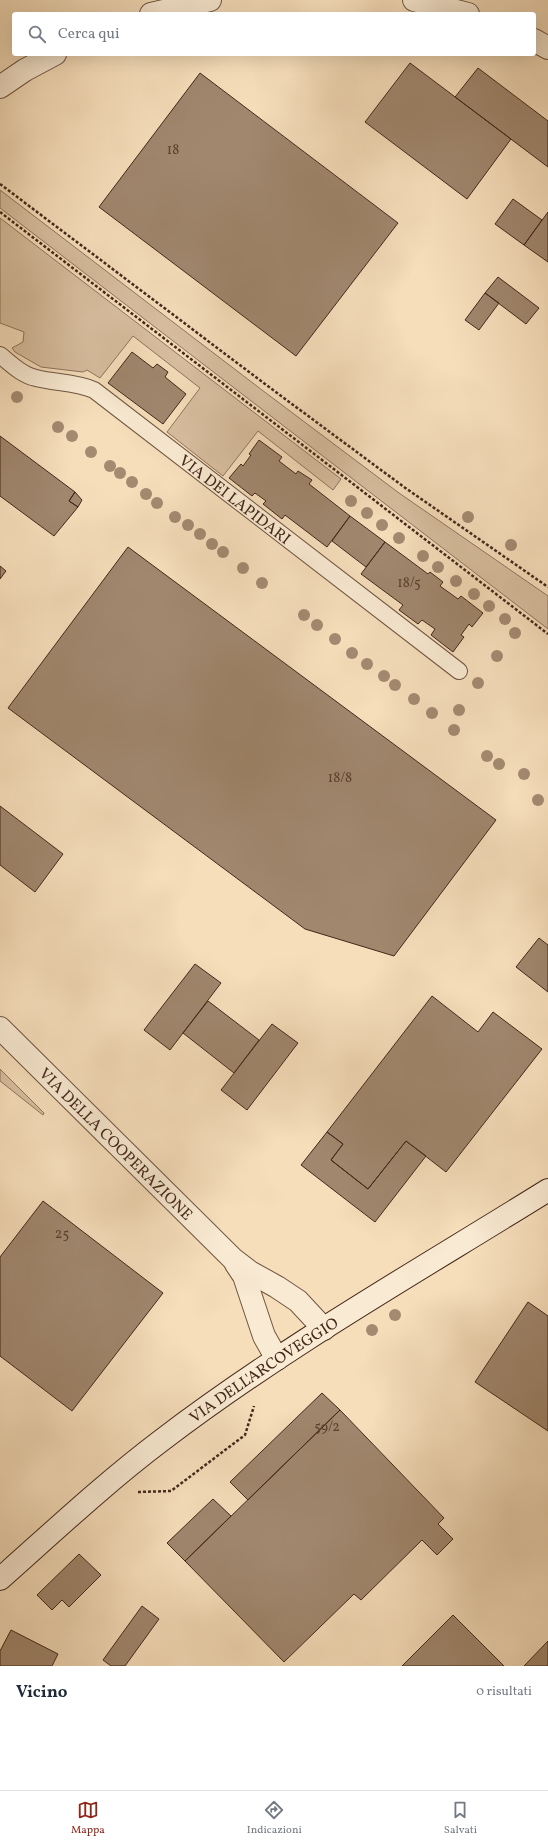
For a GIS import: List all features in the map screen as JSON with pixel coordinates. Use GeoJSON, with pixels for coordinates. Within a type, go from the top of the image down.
{"type":"FeatureCollection","features":[{"type":"Feature","properties":{"kind":"street"},"geometry":{"type":"LineString","coordinates":[[159,12],[210,0]]}},
{"type":"Feature","properties":{"kind":"street"},"geometry":{"type":"LineString","coordinates":[[414,0],[460,12]]}},
{"type":"Feature","properties":{"kind":"street"},"geometry":{"type":"LineString","coordinates":[[536,41],[548,48]]}},
{"type":"Feature","properties":{"kind":"street"},"geometry":{"type":"LineString","coordinates":[[0,87],[25,70],[51,56]]}},
{"type":"Feature","properties":{"kind":"street","name":"VIA DELLA COOPERAZIONE"},"geometry":{"type":"LineString","coordinates":[[0,1028],[233,1259],[261,1279],[292,1297],[308,1310],[324,1329]]}},
{"type":"Feature","properties":{"kind":"street","name":"VIA DELL'ARCOVEGGIO"},"geometry":{"type":"LineString","coordinates":[[0,1579],[76,1511],[161,1440],[277,1358],[548,1190]]}},
{"type":"Feature","properties":{"kind":"street","name":"VIA DELLA COOPERAZIONE"},"geometry":{"type":"LineString","coordinates":[[233,1259],[244,1276],[259,1323],[277,1358]]}},
{"type":"Feature","properties":{"kind":"lane","name":"VIA DEI LAPIDARI"},"geometry":{"type":"LineString","coordinates":[[0,355],[23,373],[36,378],[82,385],[94,390],[459,671]]}},
{"type":"Feature","properties":{"kind":"path"},"geometry":{"type":"LineString","coordinates":[[0,184],[404,487],[548,587]]}},
{"type":"Feature","properties":{"kind":"path"},"geometry":{"type":"LineString","coordinates":[[0,212],[548,634]]}},
{"type":"Feature","properties":{"kind":"path"},"geometry":{"type":"LineString","coordinates":[[136,1492],[171,1491],[245,1435],[255,1402]]}},
{"type":"Feature","properties":{"kind":"shaded area"},"geometry":{"type":"Polygon","coordinates":[[[0,190],[399,493],[548,596],[548,629],[0,208],[0,190]]]}},
{"type":"Feature","properties":{"kind":"shaded area"},"geometry":{"type":"Polygon","coordinates":[[[0,218],[341,479],[333,490],[258,431],[223,476],[167,432],[200,388],[133,336],[100,378],[87,370],[83,372],[41,367],[15,352],[12,348],[23,342],[24,332],[0,323],[0,218]]]}},
{"type":"Feature","properties":{"kind":"shaded area"},"geometry":{"type":"Polygon","coordinates":[[[0,1069],[44,1113],[43,1115],[0,1081],[0,1069]]]}},
{"type":"Feature","properties":{"kind":"building"},"geometry":{"type":"Polygon","coordinates":[[[410,63],[511,139],[467,199],[365,122],[410,63]]]}},
{"type":"Feature","properties":{"kind":"building"},"geometry":{"type":"Polygon","coordinates":[[[478,68],[548,121],[548,167],[455,97],[478,68]]]}},
{"type":"Feature","properties":{"kind":"building"},"geometry":{"type":"Polygon","coordinates":[[[200,73],[398,223],[296,356],[99,207],[200,73]]]}},
{"type":"Feature","properties":{"kind":"building"},"geometry":{"type":"Polygon","coordinates":[[[513,199],[542,220],[524,245],[495,224],[513,199]]]}},
{"type":"Feature","properties":{"kind":"building"},"geometry":{"type":"Polygon","coordinates":[[[548,212],[548,262],[524,245],[548,212]]]}},
{"type":"Feature","properties":{"kind":"building"},"geometry":{"type":"Polygon","coordinates":[[[498,277],[539,308],[526,324],[485,293],[498,277]]]}},
{"type":"Feature","properties":{"kind":"building"},"geometry":{"type":"Polygon","coordinates":[[[485,293],[499,303],[479,330],[465,320],[485,293]]]}},
{"type":"Feature","properties":{"kind":"building"},"geometry":{"type":"Polygon","coordinates":[[[132,352],[153,368],[157,364],[168,372],[165,377],[186,394],[163,424],[108,383],[132,352]]]}},
{"type":"Feature","properties":{"kind":"building"},"geometry":{"type":"Polygon","coordinates":[[[0,436],[75,492],[69,501],[78,507],[54,536],[0,496],[0,436]]]}},
{"type":"Feature","properties":{"kind":"building"},"geometry":{"type":"Polygon","coordinates":[[[259,440],[282,457],[279,461],[296,474],[298,471],[312,480],[309,484],[350,516],[327,547],[285,515],[282,519],[263,504],[266,501],[255,493],[252,496],[229,478],[241,464],[243,466],[259,440]]]}},
{"type":"Feature","properties":{"kind":"building"},"geometry":{"type":"Polygon","coordinates":[[[75,492],[82,500],[78,507],[69,501],[75,492]]]}},
{"type":"Feature","properties":{"kind":"building"},"geometry":{"type":"Polygon","coordinates":[[[350,516],[385,542],[366,567],[332,541],[350,516]]]}},
{"type":"Feature","properties":{"kind":"building"},"geometry":{"type":"Polygon","coordinates":[[[385,542],[428,574],[430,572],[443,582],[440,586],[458,599],[461,596],[483,613],[472,627],[469,624],[461,635],[464,637],[453,652],[431,635],[435,629],[422,620],[418,624],[399,610],[403,605],[361,574],[385,542]]]}},
{"type":"Feature","properties":{"kind":"building"},"geometry":{"type":"Polygon","coordinates":[[[128,547],[496,820],[394,956],[305,929],[8,708],[128,547]]]}},
{"type":"Feature","properties":{"kind":"building"},"geometry":{"type":"Polygon","coordinates":[[[0,566],[6,571],[0,579],[0,566]]]}},
{"type":"Feature","properties":{"kind":"building"},"geometry":{"type":"Polygon","coordinates":[[[0,806],[63,854],[35,892],[0,865],[0,806]]]}},
{"type":"Feature","properties":{"kind":"building"},"geometry":{"type":"Polygon","coordinates":[[[539,938],[548,945],[548,992],[516,967],[539,938]]]}},
{"type":"Feature","properties":{"kind":"building"},"geometry":{"type":"Polygon","coordinates":[[[195,964],[221,983],[170,1050],[144,1030],[195,964]]]}},
{"type":"Feature","properties":{"kind":"building"},"geometry":{"type":"Polygon","coordinates":[[[432,996],[478,1032],[493,1012],[542,1049],[446,1172],[406,1141],[368,1189],[331,1160],[343,1144],[327,1132],[432,996]]]}},
{"type":"Feature","properties":{"kind":"building"},"geometry":{"type":"Polygon","coordinates":[[[208,1001],[259,1040],[234,1073],[183,1033],[208,1001]]]}},
{"type":"Feature","properties":{"kind":"building"},"geometry":{"type":"Polygon","coordinates":[[[272,1024],[298,1043],[247,1110],[221,1090],[272,1024]]]}},
{"type":"Feature","properties":{"kind":"building"},"geometry":{"type":"Polygon","coordinates":[[[327,1132],[343,1144],[331,1160],[368,1189],[406,1141],[426,1156],[375,1222],[301,1165],[327,1132]]]}},
{"type":"Feature","properties":{"kind":"building"},"geometry":{"type":"Polygon","coordinates":[[[43,1201],[163,1293],[72,1411],[0,1356],[0,1257],[43,1201]]]}},
{"type":"Feature","properties":{"kind":"building"},"geometry":{"type":"Polygon","coordinates":[[[528,1302],[548,1316],[548,1431],[475,1382],[528,1302]]]}},
{"type":"Feature","properties":{"kind":"building"},"geometry":{"type":"Polygon","coordinates":[[[322,1393],[340,1410],[248,1500],[230,1482],[322,1393]]]}},
{"type":"Feature","properties":{"kind":"building"},"geometry":{"type":"Polygon","coordinates":[[[340,1410],[444,1518],[438,1524],[453,1539],[437,1555],[422,1540],[361,1600],[354,1594],[284,1662],[185,1561],[340,1410]]]}},
{"type":"Feature","properties":{"kind":"building"},"geometry":{"type":"Polygon","coordinates":[[[213,1499],[231,1516],[185,1561],[167,1543],[213,1499]]]}},
{"type":"Feature","properties":{"kind":"building"},"geometry":{"type":"Polygon","coordinates":[[[79,1554],[101,1575],[69,1607],[62,1600],[52,1610],[37,1595],[79,1554]]]}},
{"type":"Feature","properties":{"kind":"building"},"geometry":{"type":"Polygon","coordinates":[[[142,1606],[159,1619],[125,1666],[111,1666],[103,1660],[142,1606]]]}},
{"type":"Feature","properties":{"kind":"building"},"geometry":{"type":"Polygon","coordinates":[[[453,1615],[504,1666],[402,1666],[453,1615]]]}},
{"type":"Feature","properties":{"kind":"building"},"geometry":{"type":"Polygon","coordinates":[[[11,1630],[58,1654],[52,1666],[0,1666],[0,1651],[11,1630]]]}},
{"type":"Feature","properties":{"kind":"building"},"geometry":{"type":"Polygon","coordinates":[[[548,1641],[548,1666],[524,1666],[548,1641]]]}}]}
